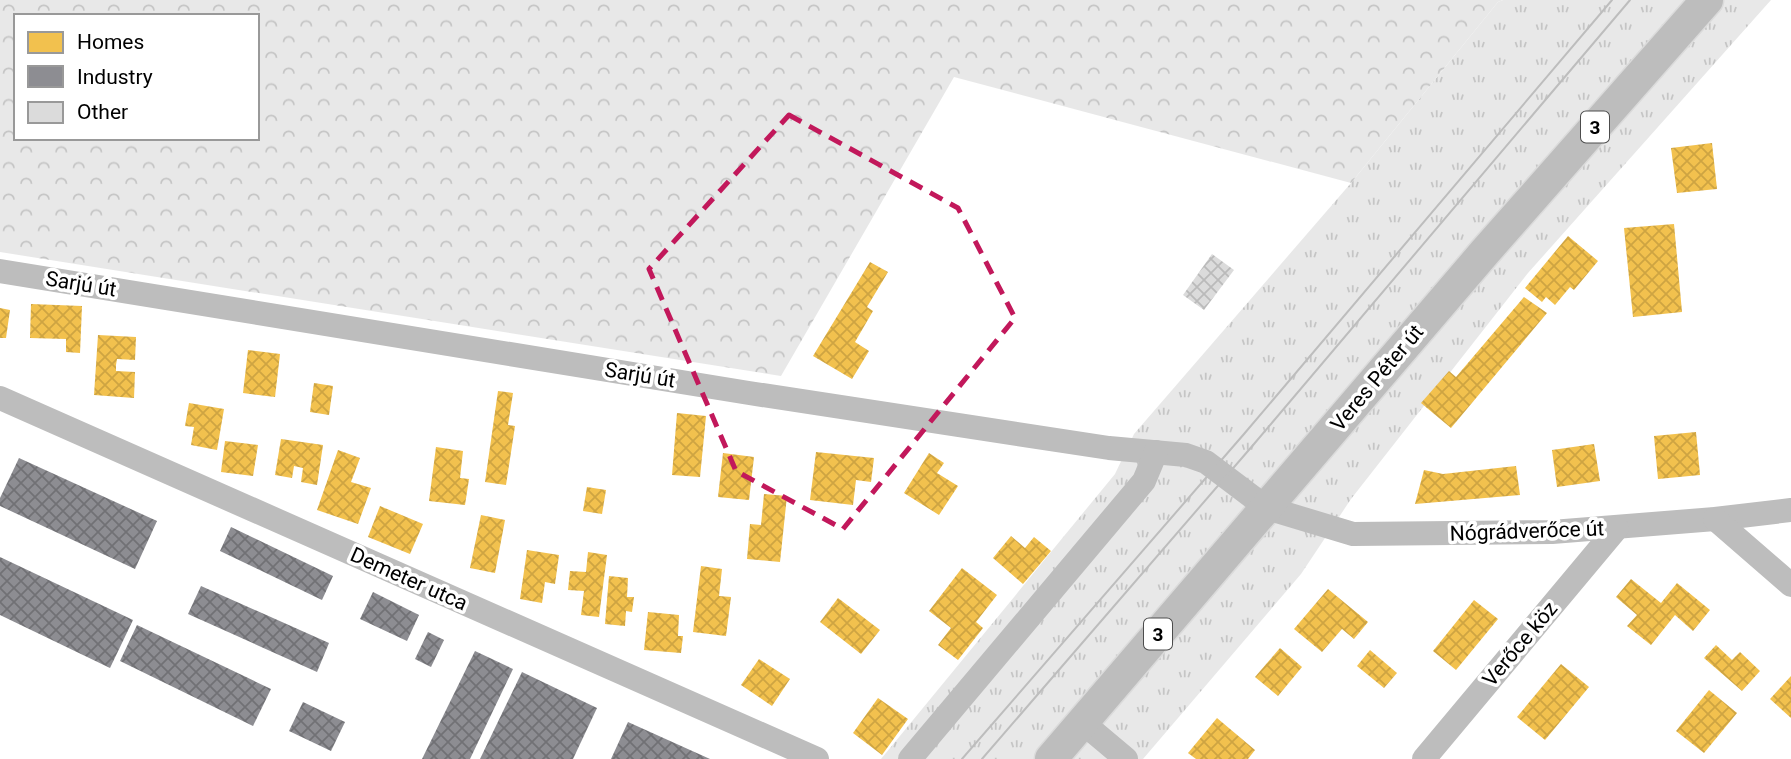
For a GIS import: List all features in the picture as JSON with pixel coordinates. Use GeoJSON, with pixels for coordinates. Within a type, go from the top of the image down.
{"type":"FeatureCollection","features":[{"type":"Feature","properties":{"kind":"main road","name":"Veres Péter út"},"geometry":{"type":"LineString","coordinates":[[1051,759],[1483,253],[1707,0]]}},
{"type":"Feature","properties":{"kind":"street","name":"Sarjú út"},"geometry":{"type":"LineString","coordinates":[[0,271],[1109,449],[1186,455],[1206,462],[1267,508]]}},
{"type":"Feature","properties":{"kind":"street","name":"Demeter utca"},"geometry":{"type":"LineString","coordinates":[[0,398],[817,759]]}},
{"type":"Feature","properties":{"kind":"street"},"geometry":{"type":"LineString","coordinates":[[910,759],[1144,481],[1156,452]]}},
{"type":"Feature","properties":{"kind":"street","name":"Nógrádverőce út"},"geometry":{"type":"LineString","coordinates":[[1267,508],[1353,534],[1552,532],[1791,510]]}},
{"type":"Feature","properties":{"kind":"street"},"geometry":{"type":"LineString","coordinates":[[1715,519],[1791,585]]}},
{"type":"Feature","properties":{"kind":"street","name":"Verőce köz"},"geometry":{"type":"LineString","coordinates":[[1424,759],[1617,528]]}},
{"type":"Feature","properties":{"kind":"street"},"geometry":{"type":"LineString","coordinates":[[1082,722],[1126,759]]}},
{"type":"Feature","properties":{"kind":"highlighted area"},"geometry":{"type":"Polygon","coordinates":[[[789,115],[958,208],[1015,318],[843,529],[736,471],[649,269],[789,115]]]}},
{"type":"Feature","properties":{"kind":"green space"},"geometry":{"type":"Polygon","coordinates":[[[0,0],[1503,0],[1498,2],[1351,183],[954,77],[781,376],[0,252],[0,0]]]}},
{"type":"Feature","properties":{"kind":"green space"},"geometry":{"type":"Polygon","coordinates":[[[1771,0],[1528,273],[1351,499],[1301,574],[1143,759],[881,759],[1115,474],[1134,434],[1351,183],[1498,2],[1771,0]]]}},
{"type":"Feature","properties":{"kind":"building: Homes"},"geometry":{"type":"Polygon","coordinates":[[[1712,143],[1717,189],[1677,193],[1671,148],[1712,143]]]}},
{"type":"Feature","properties":{"kind":"building: Homes"},"geometry":{"type":"Polygon","coordinates":[[[1674,224],[1682,312],[1633,317],[1624,228],[1674,224]]]}},
{"type":"Feature","properties":{"kind":"building: Homes"},"geometry":{"type":"Polygon","coordinates":[[[1568,236],[1598,261],[1574,290],[1570,287],[1555,305],[1546,297],[1542,302],[1525,288],[1568,236]]]}},
{"type":"Feature","properties":{"kind":"building: Homes"},"geometry":{"type":"Polygon","coordinates":[[[870,262],[888,272],[867,307],[873,311],[855,342],[869,351],[852,379],[813,356],[870,262]]]}},
{"type":"Feature","properties":{"kind":"building: Homes"},"geometry":{"type":"Polygon","coordinates":[[[1524,297],[1547,313],[1451,428],[1421,403],[1449,371],[1456,377],[1524,297]]]}},
{"type":"Feature","properties":{"kind":"building: Homes"},"geometry":{"type":"Polygon","coordinates":[[[31,304],[82,306],[80,353],[66,352],[66,339],[30,338],[31,304]]]}},
{"type":"Feature","properties":{"kind":"building: Homes"},"geometry":{"type":"Polygon","coordinates":[[[0,308],[10,310],[6,338],[0,338],[0,308]]]}},
{"type":"Feature","properties":{"kind":"building: Homes"},"geometry":{"type":"Polygon","coordinates":[[[98,335],[136,337],[135,360],[117,359],[116,365],[116,371],[135,372],[134,398],[94,395],[98,335]]]}},
{"type":"Feature","properties":{"kind":"building: Homes"},"geometry":{"type":"Polygon","coordinates":[[[248,350],[280,354],[275,397],[243,393],[248,350]]]}},
{"type":"Feature","properties":{"kind":"building: Homes"},"geometry":{"type":"Polygon","coordinates":[[[314,383],[333,386],[329,415],[310,412],[314,383]]]}},
{"type":"Feature","properties":{"kind":"building: Homes"},"geometry":{"type":"Polygon","coordinates":[[[498,391],[513,393],[508,425],[515,426],[506,485],[485,482],[498,391]]]}},
{"type":"Feature","properties":{"kind":"building: Homes"},"geometry":{"type":"Polygon","coordinates":[[[189,403],[224,409],[217,450],[191,445],[194,427],[185,426],[189,403]]]}},
{"type":"Feature","properties":{"kind":"building: Homes"},"geometry":{"type":"Polygon","coordinates":[[[677,413],[706,416],[700,477],[672,475],[677,413]]]}},
{"type":"Feature","properties":{"kind":"building: Homes"},"geometry":{"type":"Polygon","coordinates":[[[1696,432],[1700,475],[1658,479],[1654,436],[1696,432]]]}},
{"type":"Feature","properties":{"kind":"building: Homes"},"geometry":{"type":"Polygon","coordinates":[[[281,439],[323,445],[317,485],[301,482],[303,468],[294,466],[292,478],[275,475],[281,439]]]}},
{"type":"Feature","properties":{"kind":"building: Homes"},"geometry":{"type":"Polygon","coordinates":[[[225,441],[258,445],[253,476],[221,472],[225,441]]]}},
{"type":"Feature","properties":{"kind":"building: Homes"},"geometry":{"type":"Polygon","coordinates":[[[1594,444],[1600,481],[1557,487],[1552,450],[1594,444]]]}},
{"type":"Feature","properties":{"kind":"building: Homes"},"geometry":{"type":"Polygon","coordinates":[[[436,447],[463,451],[460,478],[469,479],[465,505],[429,501],[436,447]]]}},
{"type":"Feature","properties":{"kind":"building: Homes"},"geometry":{"type":"Polygon","coordinates":[[[338,450],[360,458],[351,482],[371,488],[358,524],[317,510],[338,450]]]}},
{"type":"Feature","properties":{"kind":"building: Homes"},"geometry":{"type":"Polygon","coordinates":[[[816,452],[874,458],[871,482],[856,480],[853,505],[810,500],[816,452]]]}},
{"type":"Feature","properties":{"kind":"building: Homes"},"geometry":{"type":"Polygon","coordinates":[[[723,453],[754,457],[749,500],[718,497],[723,453]]]}},
{"type":"Feature","properties":{"kind":"building: Homes"},"geometry":{"type":"Polygon","coordinates":[[[929,453],[944,463],[937,473],[958,486],[939,515],[904,493],[929,453]]]}},
{"type":"Feature","properties":{"kind":"building: Homes"},"geometry":{"type":"Polygon","coordinates":[[[1516,466],[1520,495],[1415,504],[1424,470],[1443,474],[1516,466]]]}},
{"type":"Feature","properties":{"kind":"building: Homes"},"geometry":{"type":"Polygon","coordinates":[[[587,487],[606,490],[602,514],[583,511],[587,487]]]}},
{"type":"Feature","properties":{"kind":"building: Homes"},"geometry":{"type":"Polygon","coordinates":[[[764,494],[787,496],[780,562],[747,559],[750,524],[761,525],[764,494]]]}},
{"type":"Feature","properties":{"kind":"building: Homes"},"geometry":{"type":"Polygon","coordinates":[[[380,506],[423,524],[410,554],[368,537],[380,506]]]}},
{"type":"Feature","properties":{"kind":"building: Homes"},"geometry":{"type":"Polygon","coordinates":[[[481,515],[505,520],[495,573],[470,568],[481,515]]]}},
{"type":"Feature","properties":{"kind":"building: Homes"},"geometry":{"type":"Polygon","coordinates":[[[1011,536],[1025,548],[1034,537],[1051,551],[1023,584],[993,558],[1011,536]]]}},
{"type":"Feature","properties":{"kind":"building: Homes"},"geometry":{"type":"Polygon","coordinates":[[[527,550],[559,555],[555,584],[545,582],[542,603],[520,599],[527,550]]]}},
{"type":"Feature","properties":{"kind":"building: Homes"},"geometry":{"type":"Polygon","coordinates":[[[588,552],[607,555],[599,617],[581,615],[584,591],[568,590],[570,571],[586,572],[588,552]]]}},
{"type":"Feature","properties":{"kind":"building: Homes"},"geometry":{"type":"Polygon","coordinates":[[[701,566],[722,569],[719,596],[731,597],[726,636],[693,632],[701,566]]]}},
{"type":"Feature","properties":{"kind":"building: Homes"},"geometry":{"type":"Polygon","coordinates":[[[962,568],[997,595],[976,622],[983,628],[958,660],[938,645],[951,628],[929,611],[962,568]]]}},
{"type":"Feature","properties":{"kind":"building: Homes"},"geometry":{"type":"Polygon","coordinates":[[[609,576],[628,578],[627,597],[634,597],[632,612],[626,611],[625,626],[605,624],[609,576]]]}},
{"type":"Feature","properties":{"kind":"building: Homes"},"geometry":{"type":"Polygon","coordinates":[[[1631,579],[1661,603],[1677,583],[1710,610],[1693,631],[1675,615],[1651,645],[1627,626],[1637,615],[1616,597],[1631,579]]]}},
{"type":"Feature","properties":{"kind":"building: Homes"},"geometry":{"type":"Polygon","coordinates":[[[1328,589],[1368,622],[1354,639],[1342,629],[1322,652],[1294,629],[1328,589]]]}},
{"type":"Feature","properties":{"kind":"building: Homes"},"geometry":{"type":"Polygon","coordinates":[[[838,598],[880,630],[861,654],[820,622],[838,598]]]}},
{"type":"Feature","properties":{"kind":"building: Homes"},"geometry":{"type":"Polygon","coordinates":[[[1474,600],[1498,619],[1456,670],[1433,651],[1474,600]]]}},
{"type":"Feature","properties":{"kind":"building: Homes"},"geometry":{"type":"Polygon","coordinates":[[[648,612],[679,615],[678,636],[683,636],[681,653],[644,650],[648,612]]]}},
{"type":"Feature","properties":{"kind":"building: Homes"},"geometry":{"type":"Polygon","coordinates":[[[1716,645],[1732,660],[1740,652],[1760,671],[1742,691],[1704,658],[1716,645]]]}},
{"type":"Feature","properties":{"kind":"building: Homes"},"geometry":{"type":"Polygon","coordinates":[[[1280,648],[1302,667],[1278,696],[1255,677],[1280,648]]]}},
{"type":"Feature","properties":{"kind":"building: Homes"},"geometry":{"type":"Polygon","coordinates":[[[1370,650],[1397,673],[1384,688],[1357,666],[1370,650]]]}},
{"type":"Feature","properties":{"kind":"building: Homes"},"geometry":{"type":"Polygon","coordinates":[[[759,659],[790,679],[772,706],[741,685],[759,659]]]}},
{"type":"Feature","properties":{"kind":"building: Homes"},"geometry":{"type":"Polygon","coordinates":[[[1561,664],[1589,687],[1545,740],[1517,717],[1561,664]]]}},
{"type":"Feature","properties":{"kind":"building: Homes"},"geometry":{"type":"Polygon","coordinates":[[[1791,676],[1791,718],[1770,699],[1791,676]]]}},
{"type":"Feature","properties":{"kind":"building: Homes"},"geometry":{"type":"Polygon","coordinates":[[[1709,690],[1737,713],[1704,753],[1676,731],[1709,690]]]}},
{"type":"Feature","properties":{"kind":"building: Homes"},"geometry":{"type":"Polygon","coordinates":[[[878,698],[908,719],[882,755],[853,733],[878,698]]]}},
{"type":"Feature","properties":{"kind":"building: Homes"},"geometry":{"type":"Polygon","coordinates":[[[1217,718],[1255,750],[1248,759],[1196,759],[1188,753],[1217,718]]]}},
{"type":"Feature","properties":{"kind":"building: Industry"},"geometry":{"type":"Polygon","coordinates":[[[19,458],[157,521],[135,569],[0,506],[0,498],[19,458]]]}},
{"type":"Feature","properties":{"kind":"building: Industry"},"geometry":{"type":"Polygon","coordinates":[[[231,527],[333,576],[322,600],[220,551],[231,527]]]}},
{"type":"Feature","properties":{"kind":"building: Industry"},"geometry":{"type":"Polygon","coordinates":[[[0,557],[133,620],[110,668],[0,615],[0,557]]]}},
{"type":"Feature","properties":{"kind":"building: Industry"},"geometry":{"type":"Polygon","coordinates":[[[201,586],[329,643],[317,672],[188,614],[201,586]]]}},
{"type":"Feature","properties":{"kind":"building: Industry"},"geometry":{"type":"Polygon","coordinates":[[[373,592],[419,615],[407,641],[360,619],[373,592]]]}},
{"type":"Feature","properties":{"kind":"building: Industry"},"geometry":{"type":"Polygon","coordinates":[[[137,625],[271,689],[253,726],[120,661],[137,625]]]}},
{"type":"Feature","properties":{"kind":"building: Industry"},"geometry":{"type":"Polygon","coordinates":[[[428,632],[444,640],[431,667],[415,659],[428,632]]]}},
{"type":"Feature","properties":{"kind":"building: Industry"},"geometry":{"type":"Polygon","coordinates":[[[475,651],[513,669],[470,759],[422,759],[475,651]]]}},
{"type":"Feature","properties":{"kind":"building: Industry"},"geometry":{"type":"Polygon","coordinates":[[[522,672],[597,708],[573,759],[480,759],[522,672]]]}},
{"type":"Feature","properties":{"kind":"building: Industry"},"geometry":{"type":"Polygon","coordinates":[[[303,702],[345,722],[331,751],[289,731],[303,702]]]}},
{"type":"Feature","properties":{"kind":"building: Industry"},"geometry":{"type":"Polygon","coordinates":[[[628,722],[710,759],[611,759],[628,722]]]}},
{"type":"Feature","properties":{"kind":"building: Other"},"geometry":{"type":"Polygon","coordinates":[[[1212,254],[1234,270],[1204,310],[1183,295],[1212,254]]]}},
{"type":"Feature","properties":{"kind":"tram line"},"geometry":{"type":"LineString","coordinates":[[962,759],[1244,434],[1612,0]]}},
{"type":"Feature","properties":{"kind":"tram line"},"geometry":{"type":"LineString","coordinates":[[982,759],[1254,444],[1630,0]]}}]}
